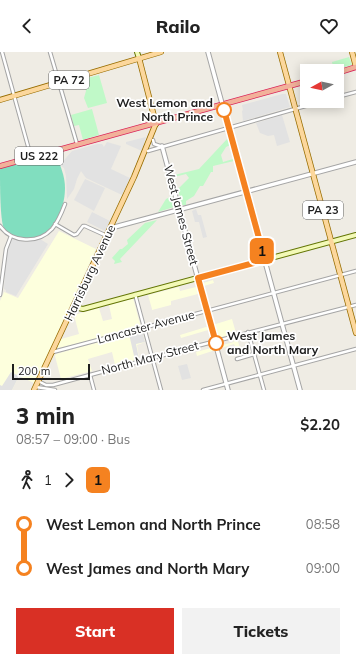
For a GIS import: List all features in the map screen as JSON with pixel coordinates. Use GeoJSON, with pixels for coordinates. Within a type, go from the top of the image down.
{"type":"FeatureCollection","features":[{"type":"Feature","properties":{"kind":"highway"},"geometry":{"type":"LineString","coordinates":[[344,71],[356,67]]}},
{"type":"Feature","properties":{"kind":"highway","name":"US 222"},"geometry":{"type":"LineString","coordinates":[[0,166],[300,83]]}},
{"type":"Feature","properties":{"kind":"main road"},"geometry":{"type":"LineString","coordinates":[[137,52],[156,123]]}},
{"type":"Feature","properties":{"kind":"main road","name":"PA 72"},"geometry":{"type":"LineString","coordinates":[[0,100],[161,52]]}},
{"type":"Feature","properties":{"kind":"main road","name":"PA 23"},"geometry":{"type":"LineString","coordinates":[[280,52],[356,333]]}},
{"type":"Feature","properties":{"kind":"main road"},"geometry":{"type":"LineString","coordinates":[[352,52],[356,67]]}},
{"type":"Feature","properties":{"kind":"main road","name":"Harrisburg Avenue"},"geometry":{"type":"LineString","coordinates":[[144,156],[153,140],[156,131],[156,123]]}},
{"type":"Feature","properties":{"kind":"main road","name":"Harrisburg Avenue"},"geometry":{"type":"LineString","coordinates":[[35,389],[144,156],[156,123]]}},
{"type":"Feature","properties":{"kind":"main road"},"geometry":{"type":"LineString","coordinates":[[73,307],[81,309],[356,235]]}},
{"type":"Feature","properties":{"kind":"street"},"geometry":{"type":"LineString","coordinates":[[2,52],[31,158]]}},
{"type":"Feature","properties":{"kind":"street"},"geometry":{"type":"LineString","coordinates":[[50,52],[77,145]]}},
{"type":"Feature","properties":{"kind":"street"},"geometry":{"type":"LineString","coordinates":[[208,52],[300,390]]}},
{"type":"Feature","properties":{"kind":"street"},"geometry":{"type":"LineString","coordinates":[[344,95],[356,92]]}},
{"type":"Feature","properties":{"kind":"street"},"geometry":{"type":"LineString","coordinates":[[148,151],[300,108]]}},
{"type":"Feature","properties":{"kind":"street"},"geometry":{"type":"LineString","coordinates":[[153,140],[157,146],[162,146]]}},
{"type":"Feature","properties":{"kind":"street","name":"West James Street"},"geometry":{"type":"LineString","coordinates":[[162,146],[228,390]]}},
{"type":"Feature","properties":{"kind":"street"},"geometry":{"type":"LineString","coordinates":[[111,228],[356,162]]}},
{"type":"Feature","properties":{"kind":"street"},"geometry":{"type":"LineString","coordinates":[[0,226],[3,231],[12,236],[27,240],[37,238],[46,234],[56,224],[65,204]]}},
{"type":"Feature","properties":{"kind":"street"},"geometry":{"type":"LineString","coordinates":[[56,224],[74,235],[85,226],[107,236]]}},
{"type":"Feature","properties":{"kind":"street"},"geometry":{"type":"LineString","coordinates":[[0,294],[6,249],[12,236]]}},
{"type":"Feature","properties":{"kind":"street","name":"Lancaster Avenue"},"geometry":{"type":"LineString","coordinates":[[52,352],[356,271]]}},
{"type":"Feature","properties":{"kind":"street"},"geometry":{"type":"LineString","coordinates":[[135,294],[161,390]]}},
{"type":"Feature","properties":{"kind":"street","name":"North Mary Street"},"geometry":{"type":"LineString","coordinates":[[38,382],[46,385],[53,385],[248,332],[356,305]]}},
{"type":"Feature","properties":{"kind":"street"},"geometry":{"type":"LineString","coordinates":[[248,332],[264,390]]}},
{"type":"Feature","properties":{"kind":"street"},"geometry":{"type":"LineString","coordinates":[[203,390],[356,349]]}},
{"type":"Feature","properties":{"kind":"street"},"geometry":{"type":"LineString","coordinates":[[237,359],[254,354]]}},
{"type":"Feature","properties":{"kind":"street"},"geometry":{"type":"LineString","coordinates":[[90,375],[94,390]]}},
{"type":"Feature","properties":{"kind":"street"},"geometry":{"type":"LineString","coordinates":[[35,389],[55,390]]}},
{"type":"Feature","properties":{"kind":"shaded area"},"geometry":{"type":"Polygon","coordinates":[[[286,94],[290,107],[243,121],[242,105],[286,94]]]}},
{"type":"Feature","properties":{"kind":"shaded area"},"geometry":{"type":"Polygon","coordinates":[[[282,115],[290,142],[277,146],[274,135],[268,136],[260,133],[256,123],[282,115]]]}},
{"type":"Feature","properties":{"kind":"shaded area"},"geometry":{"type":"Polygon","coordinates":[[[146,137],[144,143],[145,145],[142,151],[126,144],[126,142],[146,137]]]}},
{"type":"Feature","properties":{"kind":"shaded area"},"geometry":{"type":"Polygon","coordinates":[[[107,142],[121,146],[111,169],[130,178],[122,195],[86,178],[81,171],[74,189],[67,199],[66,176],[64,168],[60,165],[72,151],[97,144],[102,144],[104,147],[107,142]]]}},
{"type":"Feature","properties":{"kind":"shaded area"},"geometry":{"type":"Polygon","coordinates":[[[85,179],[105,188],[94,211],[74,200],[85,179]]]}},
{"type":"Feature","properties":{"kind":"shaded area"},"geometry":{"type":"Polygon","coordinates":[[[196,209],[198,215],[201,215],[207,237],[203,238],[199,222],[195,222],[192,211],[196,209]]]}},
{"type":"Feature","properties":{"kind":"shaded area"},"geometry":{"type":"Polygon","coordinates":[[[92,212],[110,221],[105,231],[87,222],[92,212]]]}},
{"type":"Feature","properties":{"kind":"shaded area"},"geometry":{"type":"Polygon","coordinates":[[[59,231],[96,249],[54,341],[79,334],[74,315],[99,308],[103,321],[112,319],[109,305],[133,298],[145,342],[137,345],[139,359],[115,365],[112,352],[88,359],[92,371],[61,379],[55,356],[56,354],[128,334],[127,331],[50,350],[34,383],[19,376],[12,390],[0,390],[0,301],[4,292],[18,298],[59,231]]]}},
{"type":"Feature","properties":{"kind":"shaded area"},"geometry":{"type":"Polygon","coordinates":[[[13,238],[25,242],[40,239],[48,244],[16,296],[6,292],[4,289],[6,254],[9,244],[13,238]]]}},
{"type":"Feature","properties":{"kind":"shaded area"},"geometry":{"type":"Polygon","coordinates":[[[213,280],[214,283],[197,288],[198,294],[171,301],[171,305],[152,310],[148,295],[179,287],[180,291],[204,285],[203,283],[213,280]]]}},
{"type":"Feature","properties":{"kind":"shaded area"},"geometry":{"type":"Polygon","coordinates":[[[232,319],[236,333],[218,338],[215,328],[181,338],[180,335],[232,319]]]}},
{"type":"Feature","properties":{"kind":"shaded area"},"geometry":{"type":"Polygon","coordinates":[[[142,331],[145,342],[136,344],[139,359],[135,360],[129,334],[142,331]]]}},
{"type":"Feature","properties":{"kind":"shaded area"},"geometry":{"type":"Polygon","coordinates":[[[237,338],[240,348],[236,349],[234,344],[197,356],[196,352],[234,342],[233,339],[237,338]]]}},
{"type":"Feature","properties":{"kind":"shaded area"},"geometry":{"type":"Polygon","coordinates":[[[187,364],[191,378],[182,380],[178,366],[187,364]]]}},
{"type":"Feature","properties":{"kind":"shaded area"},"geometry":{"type":"Polygon","coordinates":[[[11,372],[19,376],[12,390],[0,390],[0,385],[2,386],[11,372]]]}},
{"type":"Feature","properties":{"kind":"green space"},"geometry":{"type":"Polygon","coordinates":[[[349,57],[352,65],[344,67],[344,64],[332,64],[332,62],[349,57]]]}},
{"type":"Feature","properties":{"kind":"green space"},"geometry":{"type":"Polygon","coordinates":[[[99,75],[107,103],[88,108],[84,98],[86,91],[83,79],[99,75]]]}},
{"type":"Feature","properties":{"kind":"green space"},"geometry":{"type":"Polygon","coordinates":[[[92,109],[99,135],[83,140],[79,125],[74,126],[71,115],[92,109]]]}},
{"type":"Feature","properties":{"kind":"green space"},"geometry":{"type":"Polygon","coordinates":[[[228,138],[230,145],[226,147],[221,155],[223,162],[233,159],[234,161],[213,166],[213,172],[211,172],[203,186],[200,186],[194,196],[186,201],[186,205],[182,205],[178,189],[189,178],[186,174],[174,177],[174,175],[199,169],[228,138]]]}},
{"type":"Feature","properties":{"kind":"green space"},"geometry":{"type":"Polygon","coordinates":[[[55,153],[62,170],[65,184],[64,198],[58,216],[53,225],[39,236],[30,239],[20,238],[13,235],[6,230],[2,221],[0,168],[55,153]]]}},
{"type":"Feature","properties":{"kind":"green space"},"geometry":{"type":"Polygon","coordinates":[[[172,196],[174,207],[158,212],[166,199],[172,196]]]}},
{"type":"Feature","properties":{"kind":"green space"},"geometry":{"type":"Polygon","coordinates":[[[157,220],[120,259],[122,262],[114,264],[115,261],[112,258],[120,249],[128,244],[127,240],[145,223],[157,220]]]}},
{"type":"Feature","properties":{"kind":"bus line","name":"1"},"geometry":{"type":"LineString","coordinates":[[216,343],[198,278],[265,260],[224,110]]}},
{"type":"Feature","properties":{"kind":"place","name":"West Lemon and North Prince"},"geometry":{"type":"Point","coordinates":[224,110]}},
{"type":"Feature","properties":{"kind":"place","name":"West James and North Mary"},"geometry":{"type":"Point","coordinates":[216,343]}}]}
